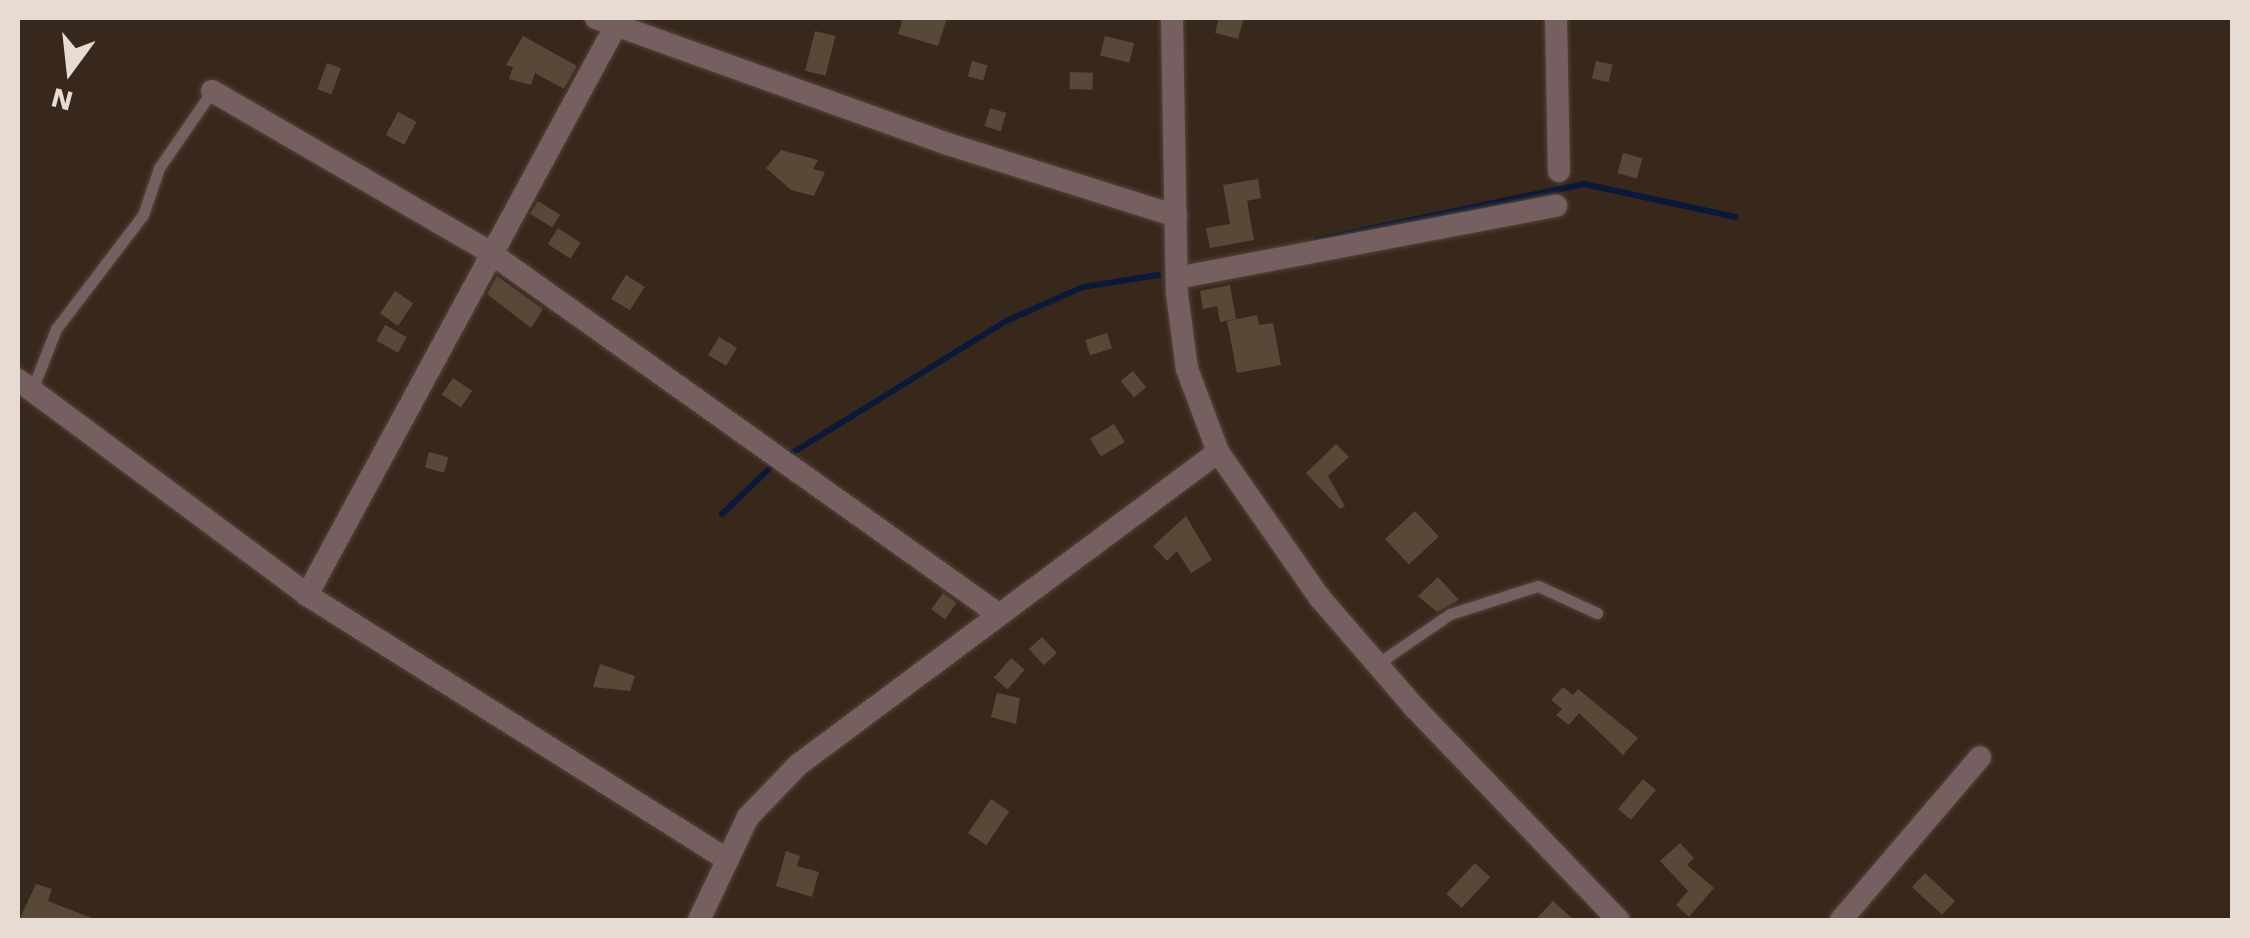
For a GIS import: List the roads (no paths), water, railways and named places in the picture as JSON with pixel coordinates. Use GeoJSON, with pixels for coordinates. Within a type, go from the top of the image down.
{"type":"FeatureCollection","features":[{"type":"Feature","properties":{"kind":"street"},"geometry":{"type":"LineString","coordinates":[[1172,18],[1177,278],[1187,369],[1218,452],[1320,598],[1618,920]]}},
{"type":"Feature","properties":{"kind":"street"},"geometry":{"type":"LineString","coordinates":[[1556,18],[1559,171]]}},
{"type":"Feature","properties":{"kind":"street"},"geometry":{"type":"LineString","coordinates":[[306,595],[610,21],[1176,216]]}},
{"type":"Feature","properties":{"kind":"street"},"geometry":{"type":"LineString","coordinates":[[212,91],[488,251],[998,614]]}},
{"type":"Feature","properties":{"kind":"street"},"geometry":{"type":"LineString","coordinates":[[1177,278],[1556,206]]}},
{"type":"Feature","properties":{"kind":"street"},"geometry":{"type":"LineString","coordinates":[[25,385],[306,595],[724,858]]}},
{"type":"Feature","properties":{"kind":"street"},"geometry":{"type":"LineString","coordinates":[[700,920],[724,858],[748,817],[798,765],[1218,452]]}},
{"type":"Feature","properties":{"kind":"street"},"geometry":{"type":"LineString","coordinates":[[1841,920],[1980,758]]}},
{"type":"Feature","properties":{"kind":"lane"},"geometry":{"type":"LineString","coordinates":[[25,385],[56,329],[143,214],[159,168],[212,91]]}},
{"type":"Feature","properties":{"kind":"lane"},"geometry":{"type":"LineString","coordinates":[[1377,664],[1450,614],[1538,586],[1597,612]]}},
{"type":"Feature","properties":{"kind":"waterway"},"geometry":{"type":"LineString","coordinates":[[1316,240],[1584,184],[1735,217]]}},
{"type":"Feature","properties":{"kind":"waterway"},"geometry":{"type":"LineString","coordinates":[[789,455],[1006,321],[1083,287],[1158,275]]}},
{"type":"Feature","properties":{"kind":"waterway"},"geometry":{"type":"LineString","coordinates":[[722,514],[770,468]]}}]}
